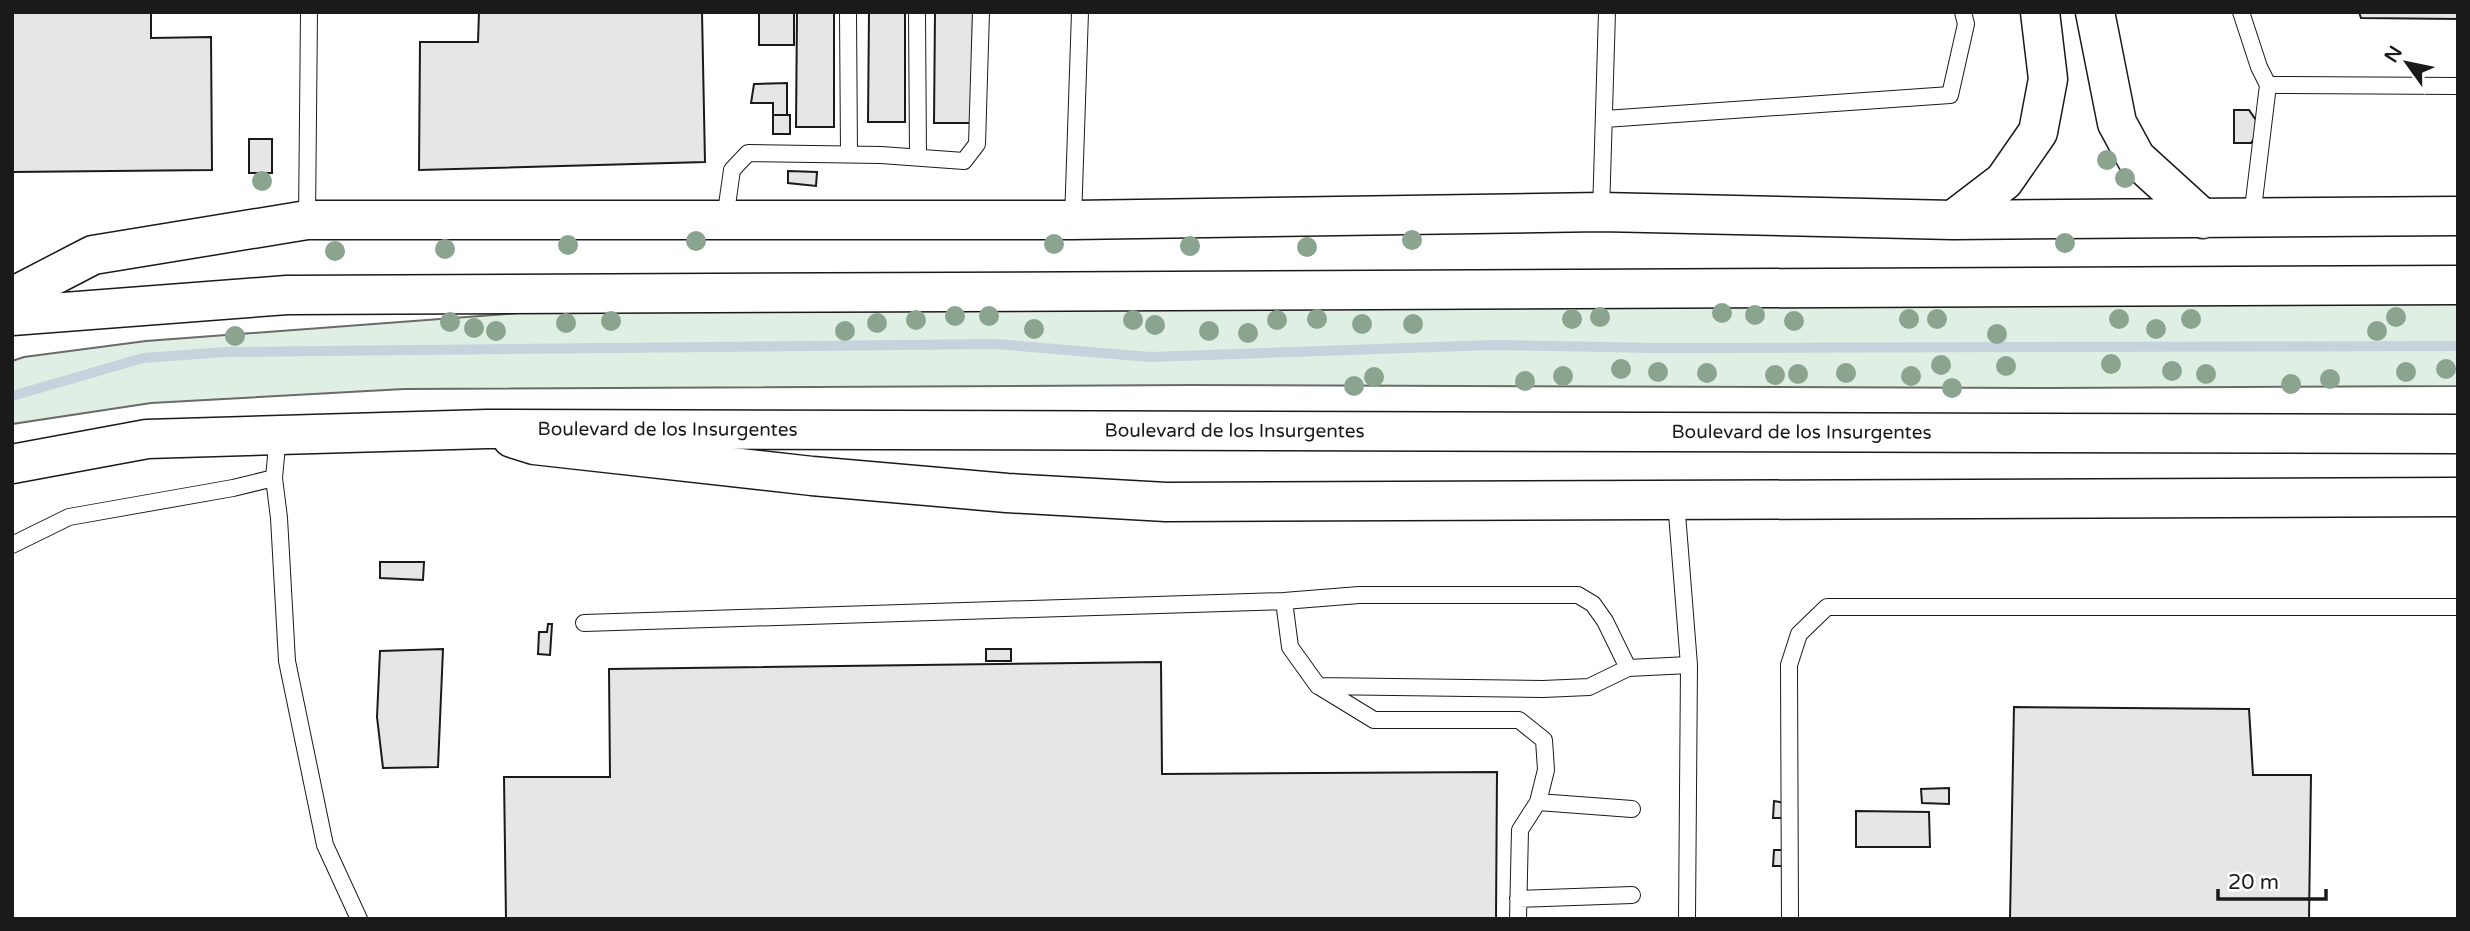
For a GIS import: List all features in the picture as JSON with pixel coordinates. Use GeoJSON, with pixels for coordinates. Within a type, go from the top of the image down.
{"type":"FeatureCollection","features":[{"type":"Feature","properties":{"kind":"main road"},"geometry":{"type":"LineString","coordinates":[[1953,220],[2004,181],[2038,132],[2048,79],[2040,12]]}},
{"type":"Feature","properties":{"kind":"main road"},"geometry":{"type":"LineString","coordinates":[[2095,12],[2117,123],[2136,158],[2203,219]]}},
{"type":"Feature","properties":{"kind":"main road"},"geometry":{"type":"LineString","coordinates":[[12,297],[93,255],[307,220],[1073,220],[1601,212],[1953,220],[2458,216]]}},
{"type":"Feature","properties":{"kind":"main road"},"geometry":{"type":"LineString","coordinates":[[12,316],[287,295],[2458,285]]}},
{"type":"Feature","properties":{"kind":"main road"},"geometry":{"type":"LineString","coordinates":[[487,429],[534,445],[812,476],[1007,493],[1166,502],[2458,497]]}},
{"type":"Feature","properties":{"kind":"main road","name":"Boulevard de los Insurgentes"},"geometry":{"type":"LineString","coordinates":[[12,464],[147,439],[487,429],[2458,434]]}},
{"type":"Feature","properties":{"kind":"lane"},"geometry":{"type":"LineString","coordinates":[[307,220],[309,12]]}},
{"type":"Feature","properties":{"kind":"lane"},"geometry":{"type":"LineString","coordinates":[[848,12],[849,154]]}},
{"type":"Feature","properties":{"kind":"lane"},"geometry":{"type":"LineString","coordinates":[[917,12],[918,157]]}},
{"type":"Feature","properties":{"kind":"lane"},"geometry":{"type":"LineString","coordinates":[[725,220],[732,170],[748,153],[849,154],[964,161],[977,145],[981,12]]}},
{"type":"Feature","properties":{"kind":"lane"},"geometry":{"type":"LineString","coordinates":[[1073,220],[1080,12]]}},
{"type":"Feature","properties":{"kind":"lane"},"geometry":{"type":"LineString","coordinates":[[1601,212],[1607,12]]}},
{"type":"Feature","properties":{"kind":"lane"},"geometry":{"type":"LineString","coordinates":[[1605,119],[1950,95],[1965,24],[1963,12]]}},
{"type":"Feature","properties":{"kind":"lane"},"geometry":{"type":"LineString","coordinates":[[2241,12],[2268,86],[2252,219]]}},
{"type":"Feature","properties":{"kind":"lane"},"geometry":{"type":"LineString","coordinates":[[2268,86],[2458,86]]}},
{"type":"Feature","properties":{"kind":"lane"},"geometry":{"type":"LineString","coordinates":[[278,435],[274,478],[279,518],[287,661],[325,845],[359,919]]}},
{"type":"Feature","properties":{"kind":"lane"},"geometry":{"type":"LineString","coordinates":[[12,545],[69,517],[233,488],[274,478]]}},
{"type":"Feature","properties":{"kind":"lane"},"geometry":{"type":"LineString","coordinates":[[1676,501],[1689,665],[1687,919]]}},
{"type":"Feature","properties":{"kind":"lane"},"geometry":{"type":"LineString","coordinates":[[584,623],[1284,601],[1359,595],[1578,595],[1593,604],[1599,612],[1628,668]]}},
{"type":"Feature","properties":{"kind":"lane"},"geometry":{"type":"LineString","coordinates":[[1284,601],[1290,647],[1318,686],[1374,720],[1519,720],[1544,740],[1546,770],[1538,802],[1520,830],[1518,919]]}},
{"type":"Feature","properties":{"kind":"lane"},"geometry":{"type":"LineString","coordinates":[[1790,919],[1789,665],[1799,634],[1827,607],[2458,607]]}},
{"type":"Feature","properties":{"kind":"lane"},"geometry":{"type":"LineString","coordinates":[[1318,686],[1543,689],[1589,687],[1628,668],[1689,665]]}},
{"type":"Feature","properties":{"kind":"lane"},"geometry":{"type":"LineString","coordinates":[[1538,802],[1632,809]]}},
{"type":"Feature","properties":{"kind":"lane"},"geometry":{"type":"LineString","coordinates":[[1518,899],[1632,895]]}},
{"type":"Feature","properties":{"kind":"green space"},"geometry":{"type":"Polygon","coordinates":[[[2458,302],[2458,386],[2049,388],[1191,385],[404,389],[151,403],[12,424],[12,361],[24,357],[146,341],[545,311],[2458,302]]]}},
{"type":"Feature","properties":{"kind":"building"},"geometry":{"type":"Polygon","coordinates":[[[12,12],[151,12],[151,38],[211,37],[212,170],[12,172],[12,12]]]}},
{"type":"Feature","properties":{"kind":"building"},"geometry":{"type":"Polygon","coordinates":[[[479,12],[702,12],[705,162],[419,170],[420,42],[478,42],[479,12]]]}},
{"type":"Feature","properties":{"kind":"building"},"geometry":{"type":"Polygon","coordinates":[[[759,12],[794,12],[794,45],[759,45],[759,12]]]}},
{"type":"Feature","properties":{"kind":"building"},"geometry":{"type":"Polygon","coordinates":[[[797,12],[834,12],[834,127],[796,127],[797,12]]]}},
{"type":"Feature","properties":{"kind":"building"},"geometry":{"type":"Polygon","coordinates":[[[869,12],[905,12],[905,122],[868,122],[869,12]]]}},
{"type":"Feature","properties":{"kind":"building"},"geometry":{"type":"Polygon","coordinates":[[[935,12],[973,12],[972,123],[934,123],[935,12]]]}},
{"type":"Feature","properties":{"kind":"building"},"geometry":{"type":"Polygon","coordinates":[[[2359,12],[2458,12],[2458,19],[2361,18],[2359,12]]]}},
{"type":"Feature","properties":{"kind":"building"},"geometry":{"type":"Polygon","coordinates":[[[787,83],[787,115],[773,115],[773,103],[751,103],[754,84],[787,83]]]}},
{"type":"Feature","properties":{"kind":"building"},"geometry":{"type":"Polygon","coordinates":[[[2234,110],[2249,110],[2258,123],[2256,136],[2251,143],[2234,143],[2234,110]]]}},
{"type":"Feature","properties":{"kind":"building"},"geometry":{"type":"Polygon","coordinates":[[[773,115],[790,115],[790,134],[773,134],[773,115]]]}},
{"type":"Feature","properties":{"kind":"building"},"geometry":{"type":"Polygon","coordinates":[[[249,139],[272,139],[272,173],[249,173],[249,139]]]}},
{"type":"Feature","properties":{"kind":"building"},"geometry":{"type":"Polygon","coordinates":[[[788,171],[817,172],[816,186],[788,183],[788,171]]]}},
{"type":"Feature","properties":{"kind":"building"},"geometry":{"type":"Polygon","coordinates":[[[380,562],[424,562],[423,580],[380,578],[380,562]]]}},
{"type":"Feature","properties":{"kind":"building"},"geometry":{"type":"Polygon","coordinates":[[[548,624],[552,624],[550,655],[538,654],[539,632],[547,632],[548,624]]]}},
{"type":"Feature","properties":{"kind":"building"},"geometry":{"type":"Polygon","coordinates":[[[443,649],[438,767],[383,768],[377,717],[380,651],[443,649]]]}},
{"type":"Feature","properties":{"kind":"building"},"geometry":{"type":"Polygon","coordinates":[[[986,649],[1011,649],[1011,661],[986,661],[986,649]]]}},
{"type":"Feature","properties":{"kind":"building"},"geometry":{"type":"Polygon","coordinates":[[[1161,662],[1162,774],[1497,772],[1496,919],[506,919],[504,777],[610,777],[609,669],[1161,662]]]}},
{"type":"Feature","properties":{"kind":"building"},"geometry":{"type":"Polygon","coordinates":[[[2014,707],[2249,709],[2253,775],[2311,775],[2309,919],[2010,919],[2014,707]]]}},
{"type":"Feature","properties":{"kind":"building"},"geometry":{"type":"Polygon","coordinates":[[[1949,788],[1949,804],[1922,803],[1921,789],[1949,788]]]}},
{"type":"Feature","properties":{"kind":"building"},"geometry":{"type":"Polygon","coordinates":[[[1774,801],[1785,803],[1784,818],[1773,818],[1774,801]]]}},
{"type":"Feature","properties":{"kind":"building"},"geometry":{"type":"Polygon","coordinates":[[[1856,811],[1929,812],[1930,847],[1856,847],[1856,811]]]}},
{"type":"Feature","properties":{"kind":"building"},"geometry":{"type":"Polygon","coordinates":[[[1774,850],[1784,850],[1783,866],[1773,866],[1774,850]]]}},
{"type":"Feature","properties":{"kind":"waterway"},"geometry":{"type":"LineString","coordinates":[[12,396],[143,358],[226,352],[996,344],[1150,357],[1493,345],[1657,348],[2458,346]]}}]}
